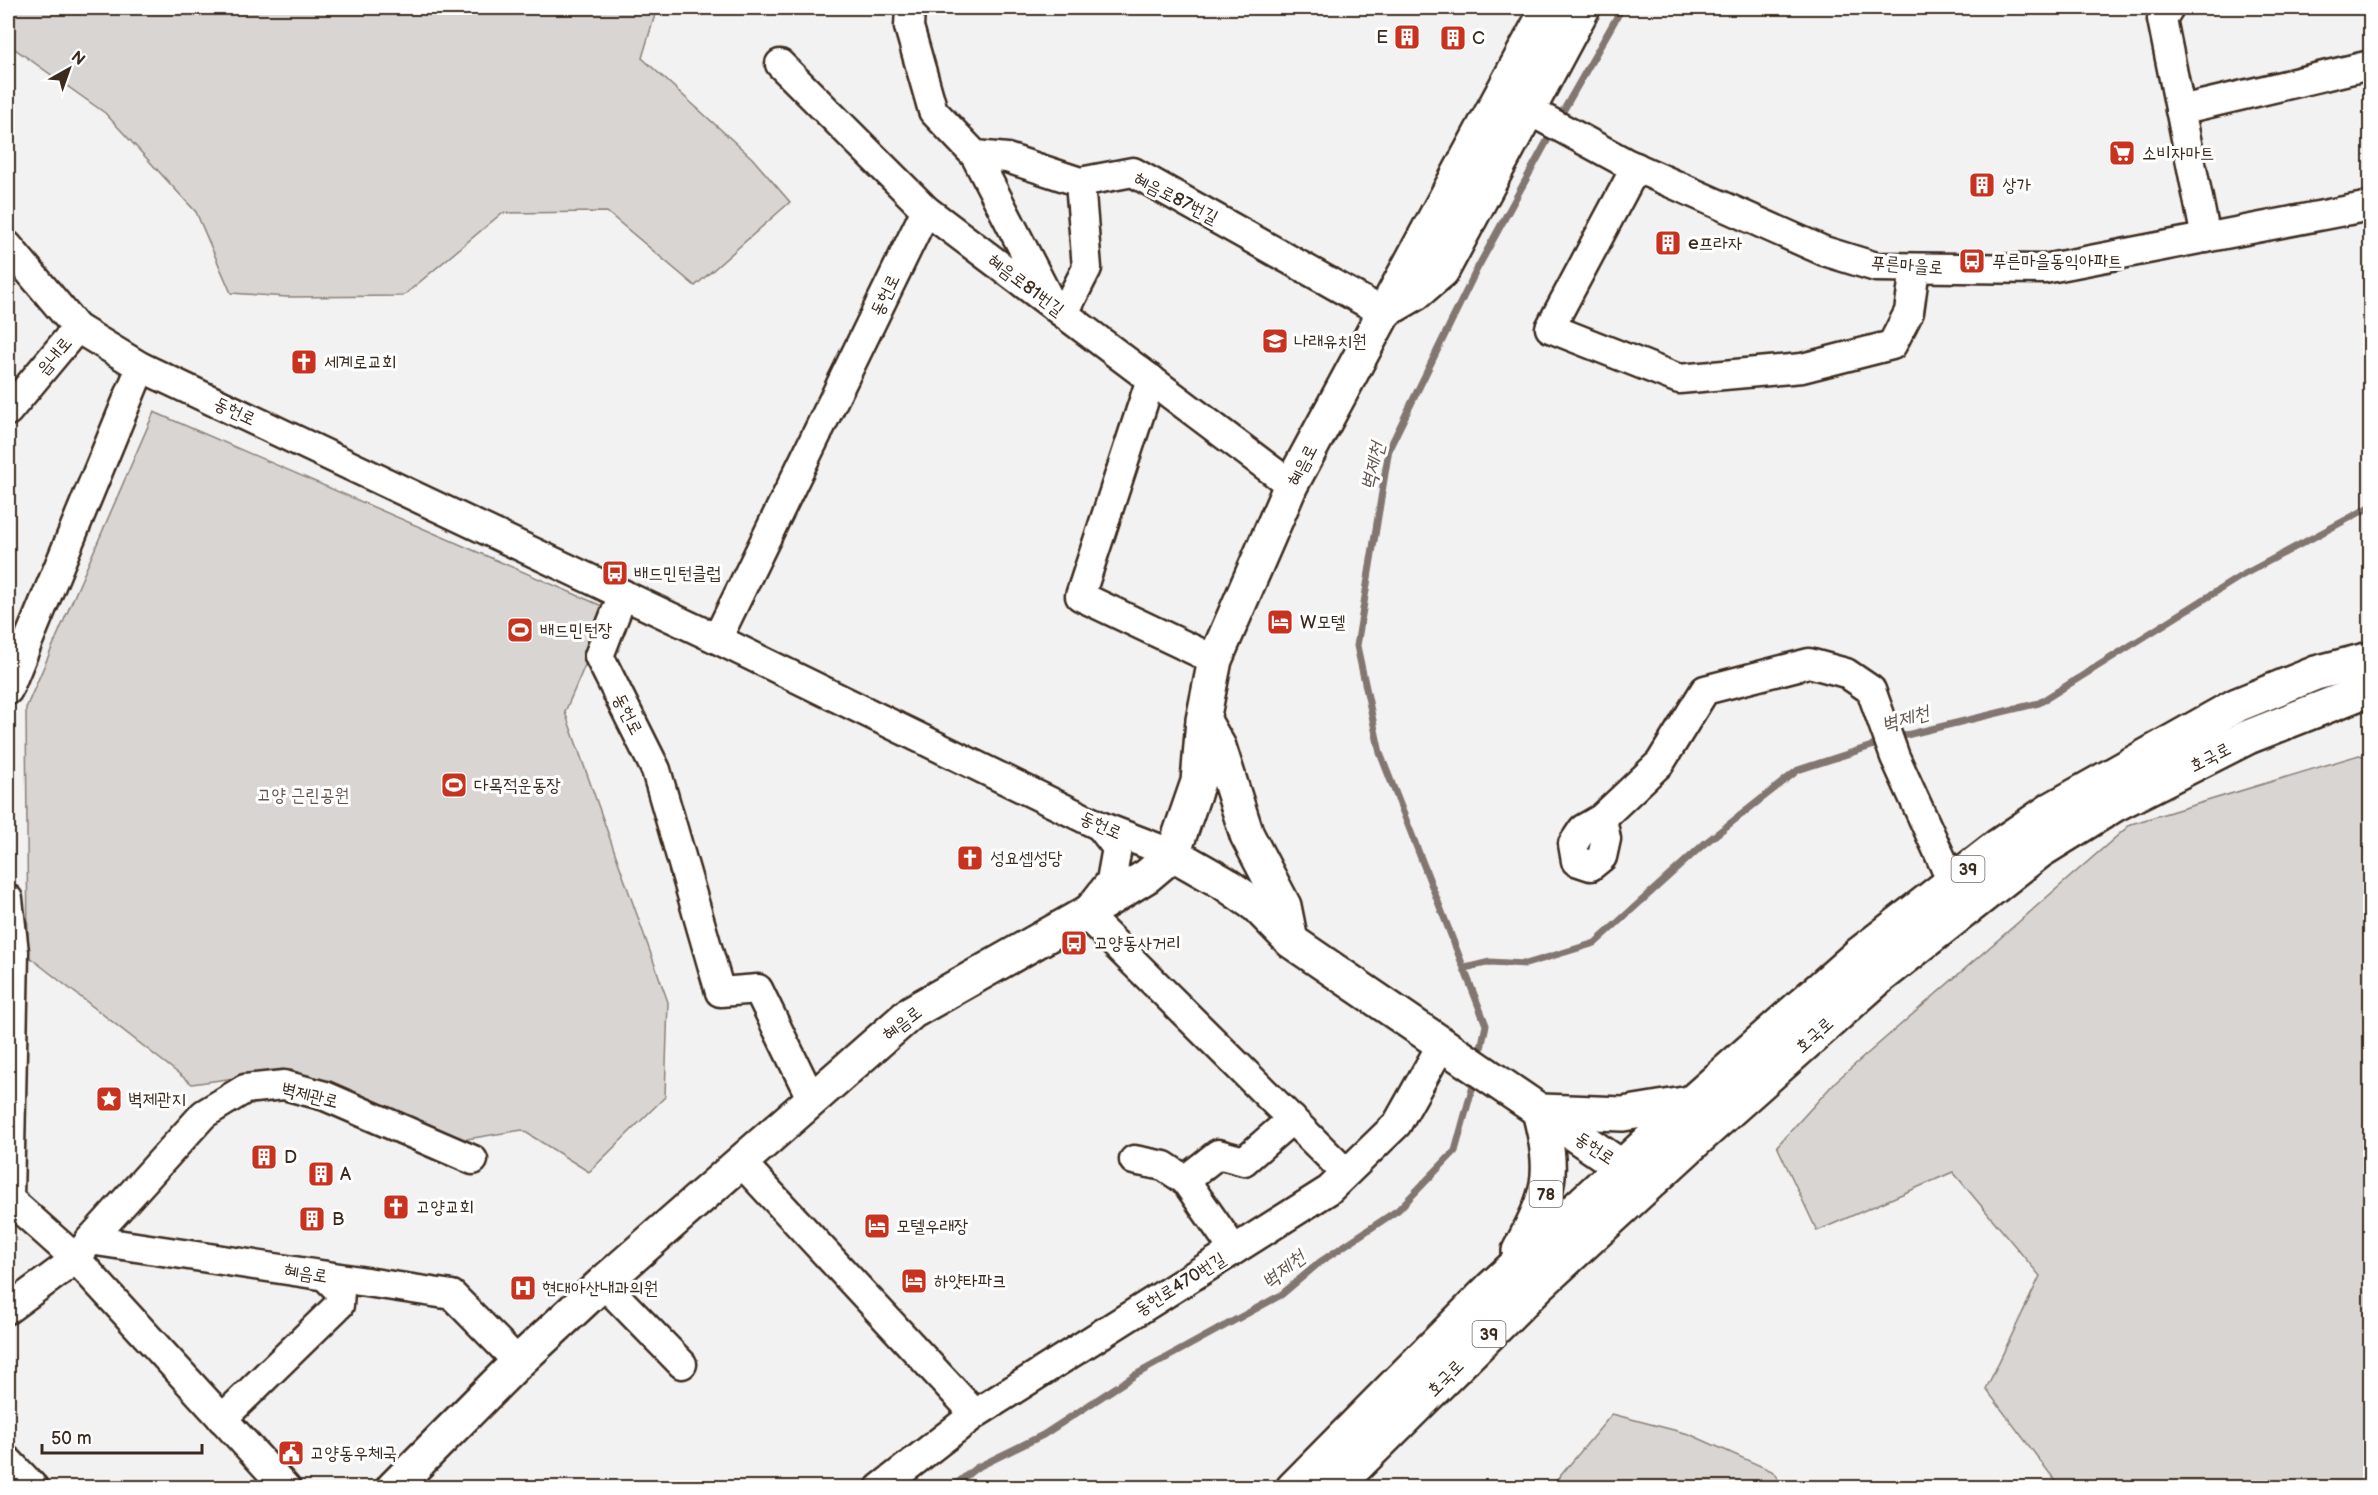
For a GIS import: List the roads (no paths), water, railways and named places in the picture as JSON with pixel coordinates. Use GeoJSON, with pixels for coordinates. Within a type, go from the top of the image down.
{"type":"FeatureCollection","features":[{"type":"Feature","properties":{"kind":"main road","name":"혜음로"},"geometry":{"type":"LineString","coordinates":[[393,1488],[518,1362],[603,1283],[912,1012],[1085,914],[1147,876],[1173,854],[1198,782],[1203,720],[1215,660],[1291,485],[1548,8]]}},
{"type":"Feature","properties":{"kind":"main road"},"geometry":{"type":"LineString","coordinates":[[1383,312],[1416,293],[1442,271],[1537,115],[1563,42],[1583,8]]}},
{"type":"Feature","properties":{"kind":"main road","name":"호국로"},"geometry":{"type":"LineString","coordinates":[[1293,1488],[1509,1270],[1623,1168],[1690,1103],[1858,955],[1952,882],[2052,809],[2237,705],[2316,673],[2370,659]]}},
{"type":"Feature","properties":{"kind":"main road","name":"호국로"},"geometry":{"type":"LineString","coordinates":[[1334,1488],[1539,1285],[1650,1186],[1701,1136],[1880,977],[2040,851],[2114,805],[2248,737],[2370,689]]}},
{"type":"Feature","properties":{"kind":"main road"},"geometry":{"type":"LineString","coordinates":[[1203,720],[1219,747],[1247,836],[1284,906],[1291,941]]}},
{"type":"Feature","properties":{"kind":"main road","name":"동헌로"},"geometry":{"type":"LineString","coordinates":[[1173,854],[1224,883],[1257,906],[1291,941],[1650,1186]]}},
{"type":"Feature","properties":{"kind":"main road"},"geometry":{"type":"LineString","coordinates":[[1539,1110],[1623,1114],[1690,1103]]}},
{"type":"Feature","properties":{"kind":"main road","name":"78"},"geometry":{"type":"LineString","coordinates":[[1509,1270],[1540,1212],[1549,1182],[1549,1158],[1539,1110]]}},
{"type":"Feature","properties":{"kind":"street"},"geometry":{"type":"LineString","coordinates":[[910,8],[909,27],[933,111],[975,155],[1058,309],[1087,268],[1080,182]]}},
{"type":"Feature","properties":{"kind":"street"},"geometry":{"type":"LineString","coordinates":[[2169,8],[2162,19],[2206,238]]}},
{"type":"Feature","properties":{"kind":"street","name":"혜음로81번길"},"geometry":{"type":"LineString","coordinates":[[780,64],[927,210],[1291,485]]}},
{"type":"Feature","properties":{"kind":"street"},"geometry":{"type":"LineString","coordinates":[[2180,110],[2370,66]]}},
{"type":"Feature","properties":{"kind":"street","name":"푸른마을로"},"geometry":{"type":"LineString","coordinates":[[1537,115],[1631,165],[1824,250],[1876,267],[2044,269],[2370,206]]}},
{"type":"Feature","properties":{"kind":"street","name":"혜음로87번길"},"geometry":{"type":"LineString","coordinates":[[975,155],[1007,158],[1080,182],[1133,172],[1383,312]]}},
{"type":"Feature","properties":{"kind":"street"},"geometry":{"type":"LineString","coordinates":[[1631,165],[1550,328],[1679,379],[1802,368],[1892,345],[1910,312],[1915,268]]}},
{"type":"Feature","properties":{"kind":"street","name":"동헌로"},"geometry":{"type":"LineString","coordinates":[[717,639],[927,210]]}},
{"type":"Feature","properties":{"kind":"street","name":"동헌로"},"geometry":{"type":"LineString","coordinates":[[8,246],[77,328],[141,367],[717,639],[1100,826],[1173,854]]}},
{"type":"Feature","properties":{"kind":"street","name":"읍내로"},"geometry":{"type":"LineString","coordinates":[[8,411],[77,328]]}},
{"type":"Feature","properties":{"kind":"street"},"geometry":{"type":"LineString","coordinates":[[8,690],[141,367]]}},
{"type":"Feature","properties":{"kind":"street"},"geometry":{"type":"LineString","coordinates":[[1150,379],[1080,596],[1215,660]]}},
{"type":"Feature","properties":{"kind":"street","name":"동헌로"},"geometry":{"type":"LineString","coordinates":[[622,594],[599,656],[656,770],[720,992],[758,989],[812,1100]]}},
{"type":"Feature","properties":{"kind":"street"},"geometry":{"type":"LineString","coordinates":[[1602,818],[1660,763],[1705,690],[1809,663],[1846,673],[1871,690],[1895,757],[1952,882]]}},
{"type":"Feature","properties":{"kind":"street"},"geometry":{"type":"LineString","coordinates":[[1100,826],[1117,848],[1111,882],[1085,914],[1346,1173]]}},
{"type":"Feature","properties":{"kind":"street"},"geometry":{"type":"LineString","coordinates":[[8,899],[14,952],[8,1200],[83,1249],[222,1419],[286,1488]]}},
{"type":"Feature","properties":{"kind":"street","name":"동헌로470번길"},"geometry":{"type":"LineString","coordinates":[[880,1488],[975,1414],[1329,1190],[1396,1124],[1449,1049]]}},
{"type":"Feature","properties":{"kind":"street","name":"벽제관로"},"geometry":{"type":"LineString","coordinates":[[8,1310],[83,1249],[204,1114],[245,1089],[284,1085],[325,1095],[473,1160]]}},
{"type":"Feature","properties":{"kind":"street"},"geometry":{"type":"LineString","coordinates":[[1185,1180],[1218,1154],[1244,1161],[1292,1119]]}},
{"type":"Feature","properties":{"kind":"street"},"geometry":{"type":"LineString","coordinates":[[1134,1160],[1164,1166],[1185,1180],[1234,1250]]}},
{"type":"Feature","properties":{"kind":"street"},"geometry":{"type":"LineString","coordinates":[[741,1162],[975,1414]]}},
{"type":"Feature","properties":{"kind":"street","name":"혜음로"},"geometry":{"type":"LineString","coordinates":[[83,1249],[325,1276],[452,1295],[518,1362]]}},
{"type":"Feature","properties":{"kind":"street"},"geometry":{"type":"LineString","coordinates":[[222,1419],[339,1305],[340,1291],[325,1276]]}},
{"type":"Feature","properties":{"kind":"street"},"geometry":{"type":"LineString","coordinates":[[603,1283],[682,1364]]}},
{"type":"Feature","properties":{"kind":"street"},"geometry":{"type":"LineString","coordinates":[[8,1461],[34,1488]]}},
{"type":"Feature","properties":{"kind":"waterway","name":"벽제천"},"geometry":{"type":"LineString","coordinates":[[1558,120],[1622,8]]}},
{"type":"Feature","properties":{"kind":"waterway","name":"벽제천"},"geometry":{"type":"LineString","coordinates":[[1479,1058],[1486,1025],[1380,753],[1357,646],[1389,449],[1477,269],[1553,130]]}},
{"type":"Feature","properties":{"kind":"waterway","name":"벽제천"},"geometry":{"type":"LineString","coordinates":[[1894,738],[2039,703],[2241,576],[2370,507]]}},
{"type":"Feature","properties":{"kind":"waterway","name":"벽제천"},"geometry":{"type":"LineString","coordinates":[[1465,968],[1490,962],[1526,964],[1595,943],[1704,844],[1798,770],[1884,742]]}},
{"type":"Feature","properties":{"kind":"waterway","name":"벽제천"},"geometry":{"type":"LineString","coordinates":[[951,1488],[976,1468],[1043,1435],[1135,1375],[1281,1295],[1320,1262],[1398,1210],[1455,1151],[1475,1078]]}},
{"type":"Feature","properties":{"kind":"place","name":"E"},"geometry":{"type":"Point","coordinates":[1407,37]}},
{"type":"Feature","properties":{"kind":"place","name":"C"},"geometry":{"type":"Point","coordinates":[1453,38]}},
{"type":"Feature","properties":{"kind":"place","name":"소비자마트"},"geometry":{"type":"Point","coordinates":[2122,153]}},
{"type":"Feature","properties":{"kind":"place","name":"상가"},"geometry":{"type":"Point","coordinates":[1982,185]}},
{"type":"Feature","properties":{"kind":"place","name":"e프라자"},"geometry":{"type":"Point","coordinates":[1668,243]}},
{"type":"Feature","properties":{"kind":"place","name":"푸른마을동익아파트"},"geometry":{"type":"Point","coordinates":[1972,261]}},
{"type":"Feature","properties":{"kind":"place","name":"나래유치원"},"geometry":{"type":"Point","coordinates":[1275,341]}},
{"type":"Feature","properties":{"kind":"place","name":"세계로교회"},"geometry":{"type":"Point","coordinates":[304,362]}},
{"type":"Feature","properties":{"kind":"place","name":"배드민턴클럽"},"geometry":{"type":"Point","coordinates":[615,573]}},
{"type":"Feature","properties":{"kind":"place","name":"W모텔"},"geometry":{"type":"Point","coordinates":[1280,622]}},
{"type":"Feature","properties":{"kind":"place","name":"배드민턴장"},"geometry":{"type":"Point","coordinates":[520,630]}},
{"type":"Feature","properties":{"kind":"place","name":"다목적운동장"},"geometry":{"type":"Point","coordinates":[454,785]}},
{"type":"Feature","properties":{"kind":"place","name":"성요셉성당"},"geometry":{"type":"Point","coordinates":[970,858]}},
{"type":"Feature","properties":{"kind":"place","name":"고양동사거리"},"geometry":{"type":"Point","coordinates":[1074,943]}},
{"type":"Feature","properties":{"kind":"place","name":"벽제관지"},"geometry":{"type":"Point","coordinates":[109,1099]}},
{"type":"Feature","properties":{"kind":"place","name":"D"},"geometry":{"type":"Point","coordinates":[264,1157]}},
{"type":"Feature","properties":{"kind":"place","name":"A"},"geometry":{"type":"Point","coordinates":[321,1174]}},
{"type":"Feature","properties":{"kind":"place","name":"고양교회"},"geometry":{"type":"Point","coordinates":[396,1207]}},
{"type":"Feature","properties":{"kind":"place","name":"B"},"geometry":{"type":"Point","coordinates":[312,1219]}},
{"type":"Feature","properties":{"kind":"place","name":"모텔우래장"},"geometry":{"type":"Point","coordinates":[877,1226]}},
{"type":"Feature","properties":{"kind":"place","name":"하얏타파크"},"geometry":{"type":"Point","coordinates":[914,1281]}},
{"type":"Feature","properties":{"kind":"place","name":"현대아산내과의원"},"geometry":{"type":"Point","coordinates":[523,1288]}},
{"type":"Feature","properties":{"kind":"place","name":"고양동우체국"},"geometry":{"type":"Point","coordinates":[291,1453]}},
{"type":"Feature","properties":{"kind":"park label","name":"고양 근린공원"},"geometry":{"type":"Point","coordinates":[303,795]}}]}
